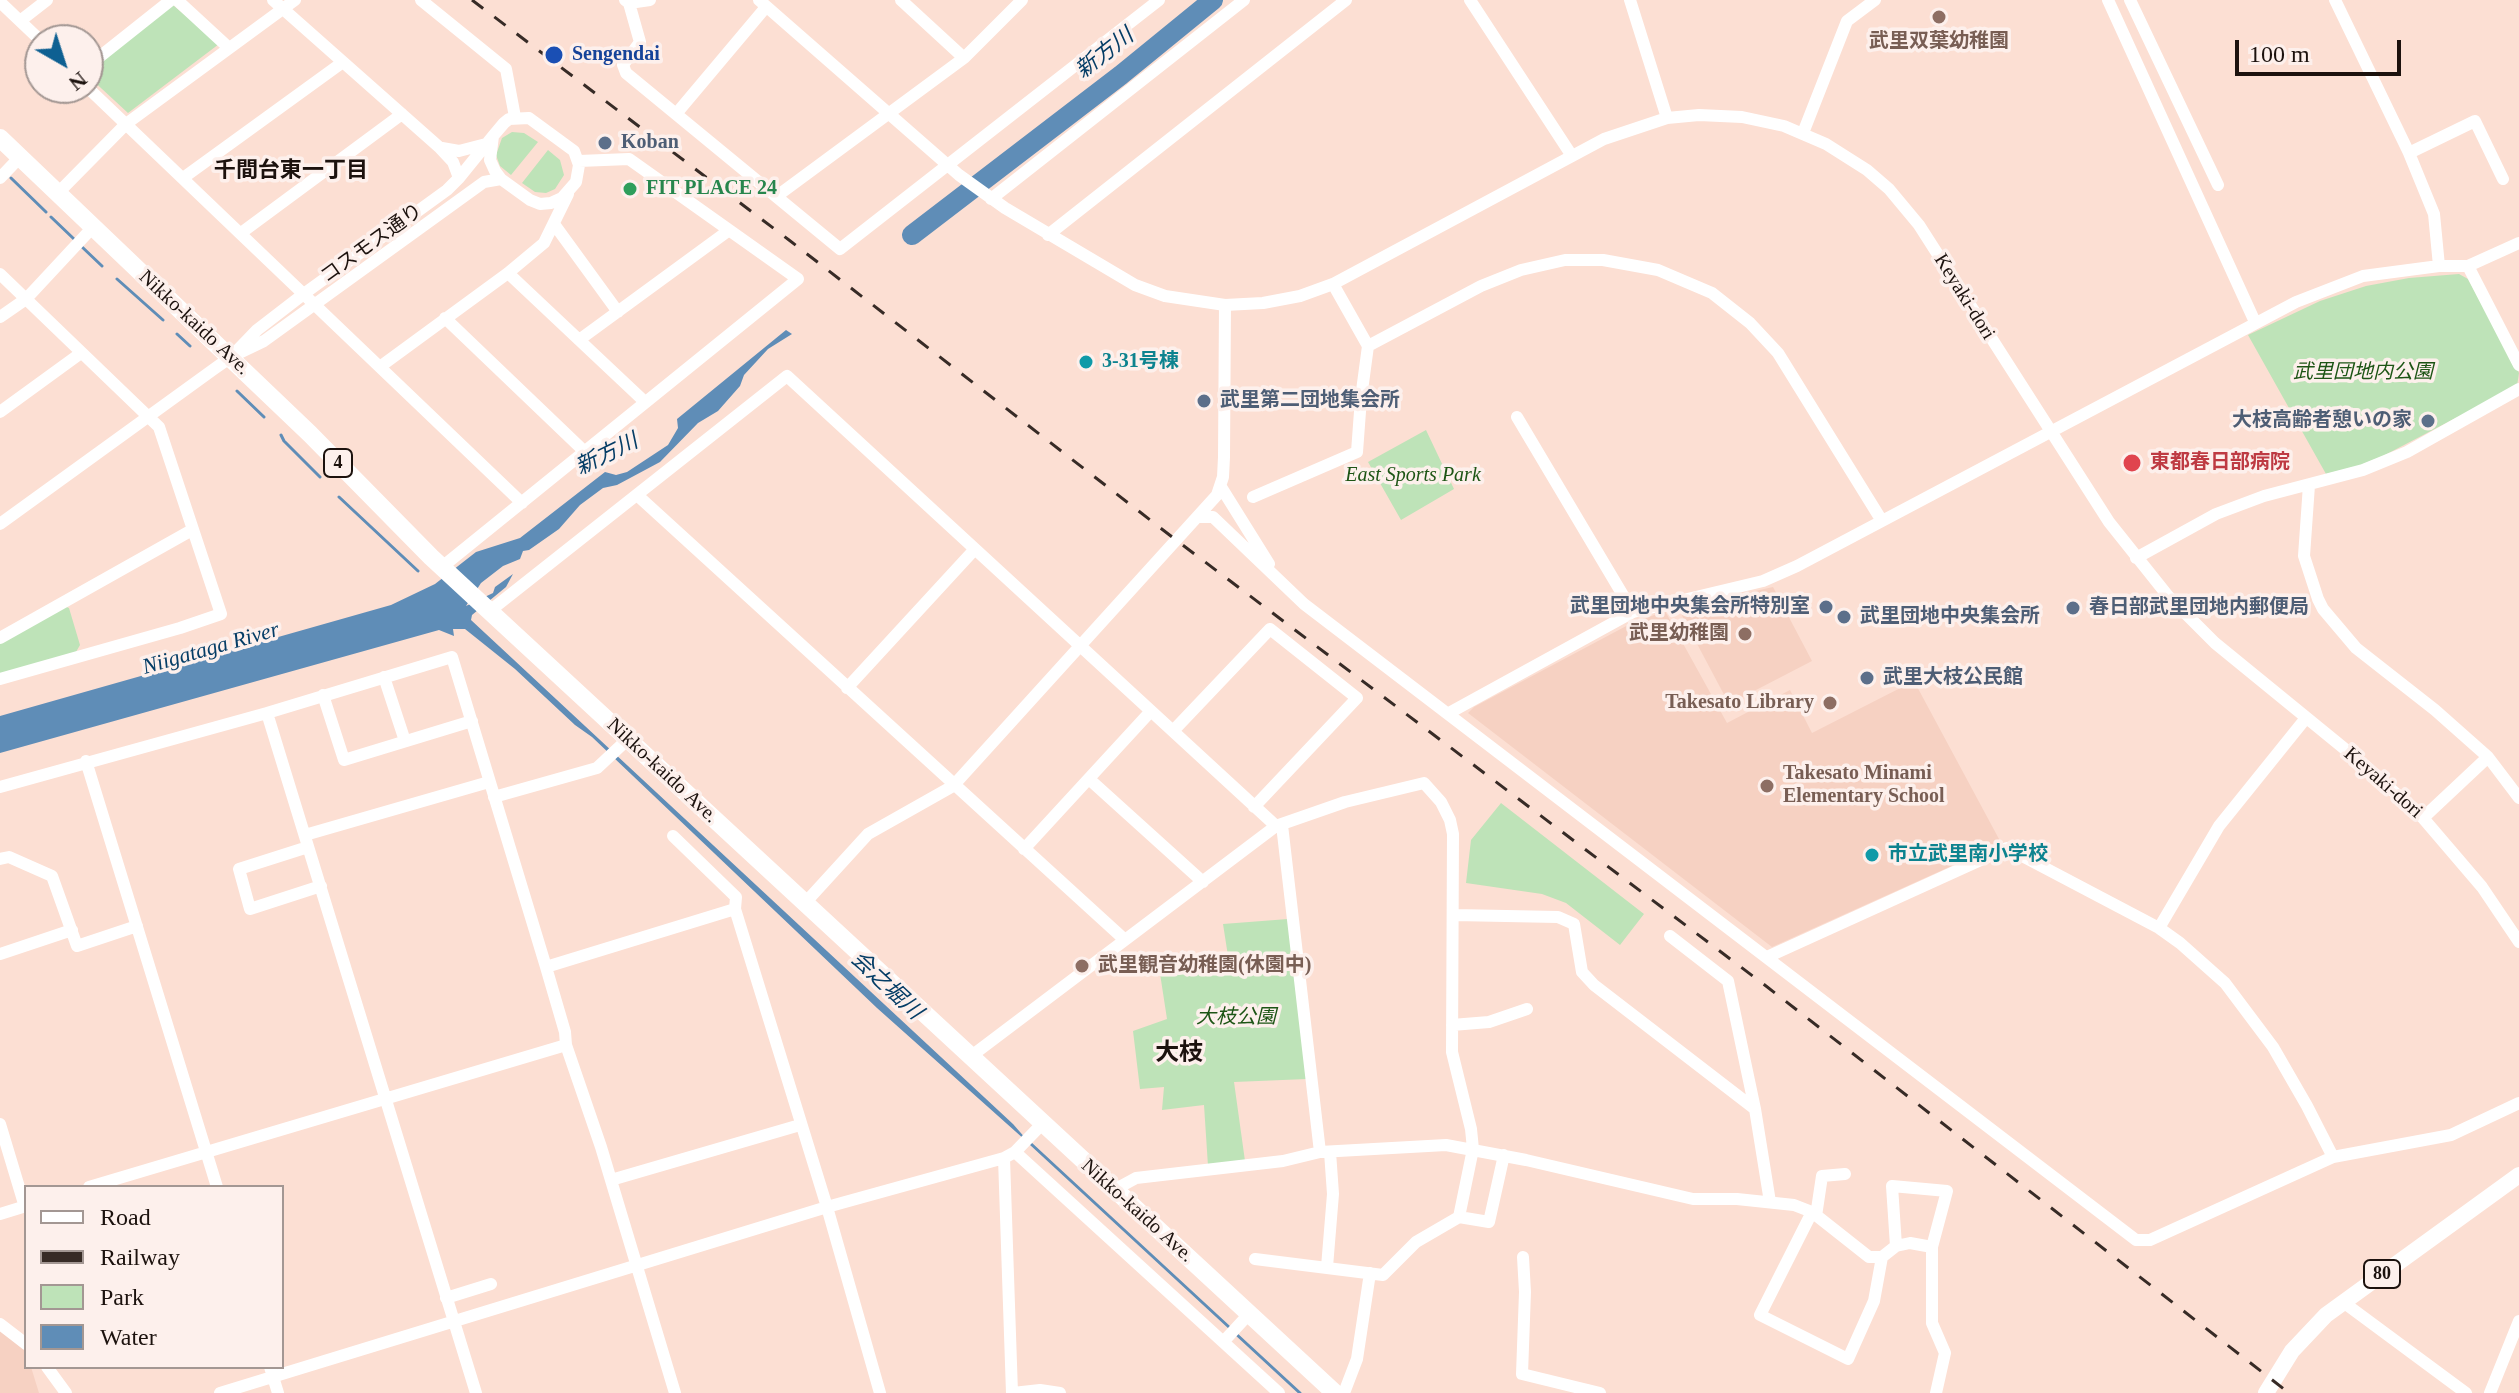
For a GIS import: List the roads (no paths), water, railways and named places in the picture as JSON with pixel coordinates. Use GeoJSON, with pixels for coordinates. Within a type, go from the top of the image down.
{"type":"FeatureCollection","features":[{"type":"Feature","properties":{"kind":"highway","name":"Nikko-kaido Ave."},"geometry":{"type":"LineString","coordinates":[[0,138],[231,357],[489,609],[622,746],[805,903],[970,1057],[1038,1129],[1114,1190],[1245,1319],[1335,1393]]}},
{"type":"Feature","properties":{"kind":"main road","name":"80"},"geometry":{"type":"LineString","coordinates":[[2266,1393],[2292,1351],[2343,1302],[2519,1175]]}},
{"type":"Feature","properties":{"kind":"street"},"geometry":{"type":"LineString","coordinates":[[20,21],[47,0]]}},
{"type":"Feature","properties":{"kind":"street"},"geometry":{"type":"LineString","coordinates":[[57,194],[126,124],[229,48],[278,4],[295,0]]}},
{"type":"Feature","properties":{"kind":"street"},"geometry":{"type":"LineString","coordinates":[[381,366],[544,243],[576,182],[579,161],[574,151],[529,118],[510,120],[506,69],[421,0]]}},
{"type":"Feature","properties":{"kind":"street"},"geometry":{"type":"LineString","coordinates":[[650,0],[627,2],[640,42],[623,65],[626,73],[840,249],[1159,0]]}},
{"type":"Feature","properties":{"kind":"street"},"geometry":{"type":"LineString","coordinates":[[901,0],[964,58]]}},
{"type":"Feature","properties":{"kind":"street"},"geometry":{"type":"LineString","coordinates":[[913,11],[922,0]]}},
{"type":"Feature","properties":{"kind":"street"},"geometry":{"type":"LineString","coordinates":[[777,196],[964,58],[1022,0]]}},
{"type":"Feature","properties":{"kind":"street"},"geometry":{"type":"LineString","coordinates":[[987,196],[1244,0]]}},
{"type":"Feature","properties":{"kind":"street"},"geometry":{"type":"LineString","coordinates":[[1048,235],[1346,0]]}},
{"type":"Feature","properties":{"kind":"street"},"geometry":{"type":"LineString","coordinates":[[1470,0],[1572,156]]}},
{"type":"Feature","properties":{"kind":"street"},"geometry":{"type":"LineString","coordinates":[[1630,0],[1667,118]]}},
{"type":"Feature","properties":{"kind":"street"},"geometry":{"type":"LineString","coordinates":[[1803,133],[1847,21],[1875,0]]}},
{"type":"Feature","properties":{"kind":"street"},"geometry":{"type":"LineString","coordinates":[[2108,0],[2255,322]]}},
{"type":"Feature","properties":{"kind":"street"},"geometry":{"type":"LineString","coordinates":[[2130,0],[2218,185]]}},
{"type":"Feature","properties":{"kind":"street"},"geometry":{"type":"LineString","coordinates":[[2335,0],[2409,153],[2434,214],[2439,266]]}},
{"type":"Feature","properties":{"kind":"street"},"geometry":{"type":"LineString","coordinates":[[104,53],[170,1],[229,48]]}},
{"type":"Feature","properties":{"kind":"street"},"geometry":{"type":"LineString","coordinates":[[0,2],[24,25]]}},
{"type":"Feature","properties":{"kind":"street"},"geometry":{"type":"LineString","coordinates":[[278,4],[439,147],[453,162],[459,178]]}},
{"type":"Feature","properties":{"kind":"street"},"geometry":{"type":"LineString","coordinates":[[676,114],[762,4]]}},
{"type":"Feature","properties":{"kind":"street","name":"Keyaki-dori"},"geometry":{"type":"LineString","coordinates":[[762,4],[987,196],[1135,285],[1165,296],[1225,305],[1263,303],[1300,296],[1333,284],[1572,156],[1625,131],[1667,118],[1699,115],[1742,117],[1803,133],[1826,144],[1867,170],[1906,208],[2109,522],[2168,596],[2215,643],[2374,773],[2423,818],[2482,887],[2519,942]]}},
{"type":"Feature","properties":{"kind":"street"},"geometry":{"type":"LineString","coordinates":[[183,178],[343,62]]}},
{"type":"Feature","properties":{"kind":"street"},"geometry":{"type":"LineString","coordinates":[[104,103],[522,503]]}},
{"type":"Feature","properties":{"kind":"street"},"geometry":{"type":"LineString","coordinates":[[241,233],[402,114]]}},
{"type":"Feature","properties":{"kind":"street","name":"コスモス通り"},"geometry":{"type":"LineString","coordinates":[[0,524],[231,357],[257,330],[447,190],[510,120]]}},
{"type":"Feature","properties":{"kind":"street"},"geometry":{"type":"LineString","coordinates":[[2409,153],[2475,121],[2503,179]]}},
{"type":"Feature","properties":{"kind":"street"},"geometry":{"type":"LineString","coordinates":[[439,147],[459,151],[490,140],[490,160],[501,179],[540,204],[551,203],[569,191]]}},
{"type":"Feature","properties":{"kind":"street"},"geometry":{"type":"LineString","coordinates":[[0,178],[20,157]]}},
{"type":"Feature","properties":{"kind":"street"},"geometry":{"type":"LineString","coordinates":[[444,568],[798,279],[629,159],[579,161]]}},
{"type":"Feature","properties":{"kind":"street","name":"コスモス通り"},"geometry":{"type":"LineString","coordinates":[[231,357],[264,341],[484,182],[501,179]]}},
{"type":"Feature","properties":{"kind":"street"},"geometry":{"type":"LineString","coordinates":[[554,224],[618,312]]}},
{"type":"Feature","properties":{"kind":"street"},"geometry":{"type":"LineString","coordinates":[[0,317],[26,299],[93,227]]}},
{"type":"Feature","properties":{"kind":"street"},"geometry":{"type":"LineString","coordinates":[[579,340],[728,231]]}},
{"type":"Feature","properties":{"kind":"street"},"geometry":{"type":"LineString","coordinates":[[1449,713],[1633,612],[1763,581],[2296,302],[2363,276],[2439,266],[2468,266],[2519,243]]}},
{"type":"Feature","properties":{"kind":"street"},"geometry":{"type":"LineString","coordinates":[[1368,346],[1481,286],[1521,270],[1565,260],[1603,260],[1658,270],[1712,293],[1750,323],[1778,353],[1882,521]]}},
{"type":"Feature","properties":{"kind":"street"},"geometry":{"type":"LineString","coordinates":[[2468,266],[2519,365]]}},
{"type":"Feature","properties":{"kind":"street"},"geometry":{"type":"LineString","coordinates":[[508,273],[645,402]]}},
{"type":"Feature","properties":{"kind":"street"},"geometry":{"type":"LineString","coordinates":[[0,274],[159,427],[221,614],[0,679]]}},
{"type":"Feature","properties":{"kind":"street"},"geometry":{"type":"LineString","coordinates":[[1253,497],[1357,452],[1368,346],[1333,284]]}},
{"type":"Feature","properties":{"kind":"street"},"geometry":{"type":"LineString","coordinates":[[805,903],[868,834],[953,786],[1217,495],[1221,487],[1224,457],[1225,305]]}},
{"type":"Feature","properties":{"kind":"street"},"geometry":{"type":"LineString","coordinates":[[445,318],[585,452]]}},
{"type":"Feature","properties":{"kind":"street"},"geometry":{"type":"LineString","coordinates":[[0,412],[81,353]]}},
{"type":"Feature","properties":{"kind":"street"},"geometry":{"type":"LineString","coordinates":[[489,609],[787,376],[1254,807],[1279,826],[1333,1194],[1327,1267]]}},
{"type":"Feature","properties":{"kind":"street"},"geometry":{"type":"LineString","coordinates":[[2136,558],[2216,514],[2264,496],[2363,470],[2407,452],[2519,389]]}},
{"type":"Feature","properties":{"kind":"street"},"geometry":{"type":"LineString","coordinates":[[1517,417],[1633,612]]}},
{"type":"Feature","properties":{"kind":"street"},"geometry":{"type":"LineString","coordinates":[[2309,485],[2304,556],[2323,609],[2356,648],[2435,710],[2488,757],[2519,798]]}},
{"type":"Feature","properties":{"kind":"street"},"geometry":{"type":"LineString","coordinates":[[1221,487],[1282,584]]}},
{"type":"Feature","properties":{"kind":"street"},"geometry":{"type":"LineString","coordinates":[[637,495],[1125,940]]}},
{"type":"Feature","properties":{"kind":"street"},"geometry":{"type":"LineString","coordinates":[[1197,517],[1213,517],[1282,584],[2136,1240],[2150,1240],[2333,1157],[2451,1135],[2519,1103]]}},
{"type":"Feature","properties":{"kind":"street"},"geometry":{"type":"LineString","coordinates":[[0,638],[192,530]]}},
{"type":"Feature","properties":{"kind":"street"},"geometry":{"type":"LineString","coordinates":[[847,688],[975,549]]}},
{"type":"Feature","properties":{"kind":"street"},"geometry":{"type":"LineString","coordinates":[[1173,731],[1270,629],[1357,698],[1254,807]]}},
{"type":"Feature","properties":{"kind":"street"},"geometry":{"type":"LineString","coordinates":[[0,787],[267,713],[452,657],[546,967],[566,1045],[611,1180],[675,1393]]}},
{"type":"Feature","properties":{"kind":"street"},"geometry":{"type":"LineString","coordinates":[[384,677],[405,741]]}},
{"type":"Feature","properties":{"kind":"street"},"geometry":{"type":"LineString","coordinates":[[323,695],[344,760],[472,721]]}},
{"type":"Feature","properties":{"kind":"street"},"geometry":{"type":"LineString","coordinates":[[1024,849],[1151,711]]}},
{"type":"Feature","properties":{"kind":"street"},"geometry":{"type":"LineString","coordinates":[[267,713],[476,1393]]}},
{"type":"Feature","properties":{"kind":"street"},"geometry":{"type":"LineString","coordinates":[[2159,928],[2219,826],[2306,718]]}},
{"type":"Feature","properties":{"kind":"street"},"geometry":{"type":"LineString","coordinates":[[494,797],[597,768],[622,746]]}},
{"type":"Feature","properties":{"kind":"street"},"geometry":{"type":"LineString","coordinates":[[2423,818],[2488,757]]}},
{"type":"Feature","properties":{"kind":"street"},"geometry":{"type":"LineString","coordinates":[[86,761],[216,1185]]}},
{"type":"Feature","properties":{"kind":"street"},"geometry":{"type":"LineString","coordinates":[[1089,779],[1203,882]]}},
{"type":"Feature","properties":{"kind":"street"},"geometry":{"type":"LineString","coordinates":[[321,886],[250,909],[239,869],[307,841],[489,782]]}},
{"type":"Feature","properties":{"kind":"street"},"geometry":{"type":"LineString","coordinates":[[970,1057],[1279,826],[1345,802],[1424,783],[1441,802],[1453,834],[1452,1052],[1473,1149],[1459,1217]]}},
{"type":"Feature","properties":{"kind":"street"},"geometry":{"type":"LineString","coordinates":[[673,836],[736,897],[735,909],[827,1207],[880,1393]]}},
{"type":"Feature","properties":{"kind":"street"},"geometry":{"type":"LineString","coordinates":[[1767,957],[2007,848],[2159,928],[2180,943],[2237,997],[2273,1047],[2333,1157]]}},
{"type":"Feature","properties":{"kind":"street"},"geometry":{"type":"LineString","coordinates":[[0,859],[9,857],[52,876],[77,946],[137,926]]}},
{"type":"Feature","properties":{"kind":"street"},"geometry":{"type":"LineString","coordinates":[[546,967],[735,909]]}},
{"type":"Feature","properties":{"kind":"street"},"geometry":{"type":"LineString","coordinates":[[1454,915],[1558,917],[1574,924],[1582,972],[1594,985],[1755,1109]]}},
{"type":"Feature","properties":{"kind":"street"},"geometry":{"type":"LineString","coordinates":[[0,954],[72,930]]}},
{"type":"Feature","properties":{"kind":"street"},"geometry":{"type":"LineString","coordinates":[[1670,936],[1728,981],[1755,1109],[1770,1202]]}},
{"type":"Feature","properties":{"kind":"street"},"geometry":{"type":"LineString","coordinates":[[1452,1025],[1489,1022],[1527,1009]]}},
{"type":"Feature","properties":{"kind":"street"},"geometry":{"type":"LineString","coordinates":[[96,1185],[566,1045]]}},
{"type":"Feature","properties":{"kind":"street"},"geometry":{"type":"LineString","coordinates":[[0,1124],[24,1203]]}},
{"type":"Feature","properties":{"kind":"street"},"geometry":{"type":"LineString","coordinates":[[611,1180],[800,1125]]}},
{"type":"Feature","properties":{"kind":"street"},"geometry":{"type":"LineString","coordinates":[[284,1368],[453,1321],[1012,1153],[1038,1129]]}},
{"type":"Feature","properties":{"kind":"street"},"geometry":{"type":"LineString","coordinates":[[1114,1190],[1136,1178],[1283,1161],[1325,1152],[1446,1145],[1504,1155],[1693,1199],[1737,1199],[1794,1205],[1814,1214],[1869,1257],[1882,1257],[1896,1246],[1910,1243],[1932,1247]]}},
{"type":"Feature","properties":{"kind":"street"},"geometry":{"type":"LineString","coordinates":[[1012,1153],[1225,1340],[1279,1393]]}},
{"type":"Feature","properties":{"kind":"street"},"geometry":{"type":"LineString","coordinates":[[1012,1153],[1012,1393],[1040,1390],[1060,1393]]}},
{"type":"Feature","properties":{"kind":"street"},"geometry":{"type":"LineString","coordinates":[[1255,1259],[1383,1275],[1416,1242],[1459,1217],[1489,1222],[1504,1155]]}},
{"type":"Feature","properties":{"kind":"street"},"geometry":{"type":"LineString","coordinates":[[1845,1174],[1822,1176],[1814,1214],[1760,1315],[1848,1359],[1874,1301],[1882,1257]]}},
{"type":"Feature","properties":{"kind":"street"},"geometry":{"type":"LineString","coordinates":[[1896,1246],[1892,1186],[1947,1191],[1932,1247],[1932,1323],[1945,1353],[1936,1393]]}},
{"type":"Feature","properties":{"kind":"street"},"geometry":{"type":"LineString","coordinates":[[0,1214],[24,1206]]}},
{"type":"Feature","properties":{"kind":"street"},"geometry":{"type":"LineString","coordinates":[[1523,1257],[1522,1374],[1600,1393]]}},
{"type":"Feature","properties":{"kind":"street"},"geometry":{"type":"LineString","coordinates":[[1344,1393],[1357,1359],[1370,1273]]}},
{"type":"Feature","properties":{"kind":"street"},"geometry":{"type":"LineString","coordinates":[[446,1298],[491,1284]]}},
{"type":"Feature","properties":{"kind":"street"},"geometry":{"type":"LineString","coordinates":[[2343,1302],[2466,1393]]}},
{"type":"Feature","properties":{"kind":"street"},"geometry":{"type":"LineString","coordinates":[[1225,1340],[1245,1319]]}},
{"type":"Feature","properties":{"kind":"street"},"geometry":{"type":"LineString","coordinates":[[2490,1393],[2519,1321]]}},
{"type":"Feature","properties":{"kind":"street"},"geometry":{"type":"LineString","coordinates":[[0,1324],[24,1342]]}},
{"type":"Feature","properties":{"kind":"street"},"geometry":{"type":"LineString","coordinates":[[48,1369],[66,1393]]}},
{"type":"Feature","properties":{"kind":"street"},"geometry":{"type":"LineString","coordinates":[[220,1393],[271,1372],[278,1393]]}},
{"type":"Feature","properties":{"kind":"water"},"geometry":{"type":"Polygon","coordinates":[[[786,330],[792,334],[768,349],[718,411],[698,423],[660,462],[617,485],[603,488],[580,505],[559,529],[523,551],[520,559],[503,566],[481,583],[466,606],[493,593],[495,587],[513,574],[506,587],[472,615],[471,620],[1013,1124],[1034,1148],[877,1008],[592,737],[465,629],[453,629],[454,636],[439,630],[0,753],[0,716],[391,605],[435,584],[476,552],[520,538],[605,472],[616,475],[627,472],[668,445],[678,428],[677,419],[786,330]]]}},
{"type":"Feature","properties":{"kind":"waterway","name":"新方川"},"geometry":{"type":"LineString","coordinates":[[912,235],[1121,75],[1213,0]]}},
{"type":"Feature","properties":{"kind":"waterway"},"geometry":{"type":"LineString","coordinates":[[11,178],[46,212]]}},
{"type":"Feature","properties":{"kind":"waterway"},"geometry":{"type":"LineString","coordinates":[[51,217],[74,239]]}},
{"type":"Feature","properties":{"kind":"waterway"},"geometry":{"type":"LineString","coordinates":[[81,246],[102,266]]}},
{"type":"Feature","properties":{"kind":"waterway"},"geometry":{"type":"LineString","coordinates":[[117,279],[163,320]]}},
{"type":"Feature","properties":{"kind":"waterway"},"geometry":{"type":"LineString","coordinates":[[177,334],[190,346]]}},
{"type":"Feature","properties":{"kind":"waterway"},"geometry":{"type":"LineString","coordinates":[[237,391],[264,417]]}},
{"type":"Feature","properties":{"kind":"waterway"},"geometry":{"type":"LineString","coordinates":[[281,435],[320,477]]}},
{"type":"Feature","properties":{"kind":"waterway"},"geometry":{"type":"LineString","coordinates":[[339,497],[418,571]]}},
{"type":"Feature","properties":{"kind":"waterway","name":"会之堀川"},"geometry":{"type":"LineString","coordinates":[[1030,1143],[1230,1328]]}},
{"type":"Feature","properties":{"kind":"waterway","name":"会之堀川"},"geometry":{"type":"LineString","coordinates":[[1235,1333],[1300,1393]]}},
{"type":"Feature","properties":{"kind":"railway"},"geometry":{"type":"LineString","coordinates":[[472,0],[789,240],[1176,540],[1766,986],[2289,1393]]}},
{"type":"Feature","properties":{"kind":"place","name":"武里双葉幼稚園"},"geometry":{"type":"Point","coordinates":[1939,17]}},
{"type":"Feature","properties":{"kind":"place","name":"Sengendai"},"geometry":{"type":"Point","coordinates":[554,55]}},
{"type":"Feature","properties":{"kind":"place","name":"Koban"},"geometry":{"type":"Point","coordinates":[605,143]}},
{"type":"Feature","properties":{"kind":"place","name":"FIT PLACE 24"},"geometry":{"type":"Point","coordinates":[630,189]}},
{"type":"Feature","properties":{"kind":"place","name":"3-31号棟"},"geometry":{"type":"Point","coordinates":[1086,362]}},
{"type":"Feature","properties":{"kind":"place","name":"武里第二団地集会所"},"geometry":{"type":"Point","coordinates":[1204,401]}},
{"type":"Feature","properties":{"kind":"place","name":"大枝高齢者憩いの家"},"geometry":{"type":"Point","coordinates":[2428,421]}},
{"type":"Feature","properties":{"kind":"place","name":"東都春日部病院"},"geometry":{"type":"Point","coordinates":[2132,463]}},
{"type":"Feature","properties":{"kind":"place","name":"武里団地中央集会所特別室"},"geometry":{"type":"Point","coordinates":[1826,607]}},
{"type":"Feature","properties":{"kind":"place","name":"春日部武里団地内郵便局"},"geometry":{"type":"Point","coordinates":[2073,608]}},
{"type":"Feature","properties":{"kind":"place","name":"武里団地中央集会所"},"geometry":{"type":"Point","coordinates":[1844,617]}},
{"type":"Feature","properties":{"kind":"place","name":"武里幼稚園"},"geometry":{"type":"Point","coordinates":[1745,634]}},
{"type":"Feature","properties":{"kind":"place","name":"武里大枝公民館"},"geometry":{"type":"Point","coordinates":[1867,678]}},
{"type":"Feature","properties":{"kind":"place","name":"Takesato Library"},"geometry":{"type":"Point","coordinates":[1830,703]}},
{"type":"Feature","properties":{"kind":"place","name":"Takesato Minami Elementary School"},"geometry":{"type":"Point","coordinates":[1767,786]}},
{"type":"Feature","properties":{"kind":"place","name":"市立武里南小学校"},"geometry":{"type":"Point","coordinates":[1872,855]}},
{"type":"Feature","properties":{"kind":"place","name":"武里観音幼稚園(休園中)"},"geometry":{"type":"Point","coordinates":[1082,966]}},
{"type":"Feature","properties":{"kind":"district","name":"千間台東一丁目"},"geometry":{"type":"Point","coordinates":[291,171]}},
{"type":"Feature","properties":{"kind":"district","name":"大枝"},"geometry":{"type":"Point","coordinates":[1179,1054]}},
{"type":"Feature","properties":{"kind":"park label","name":"武里団地内公園"},"geometry":{"type":"Point","coordinates":[2363,373]}},
{"type":"Feature","properties":{"kind":"park label","name":"East Sports Park"},"geometry":{"type":"Point","coordinates":[1413,476]}},
{"type":"Feature","properties":{"kind":"park label","name":"大枝公園"},"geometry":{"type":"Point","coordinates":[1236,1018]}},
{"type":"Feature","properties":{"kind":"water label","name":"Niigataga River"},"geometry":{"type":"Point","coordinates":[211,649]}}]}
